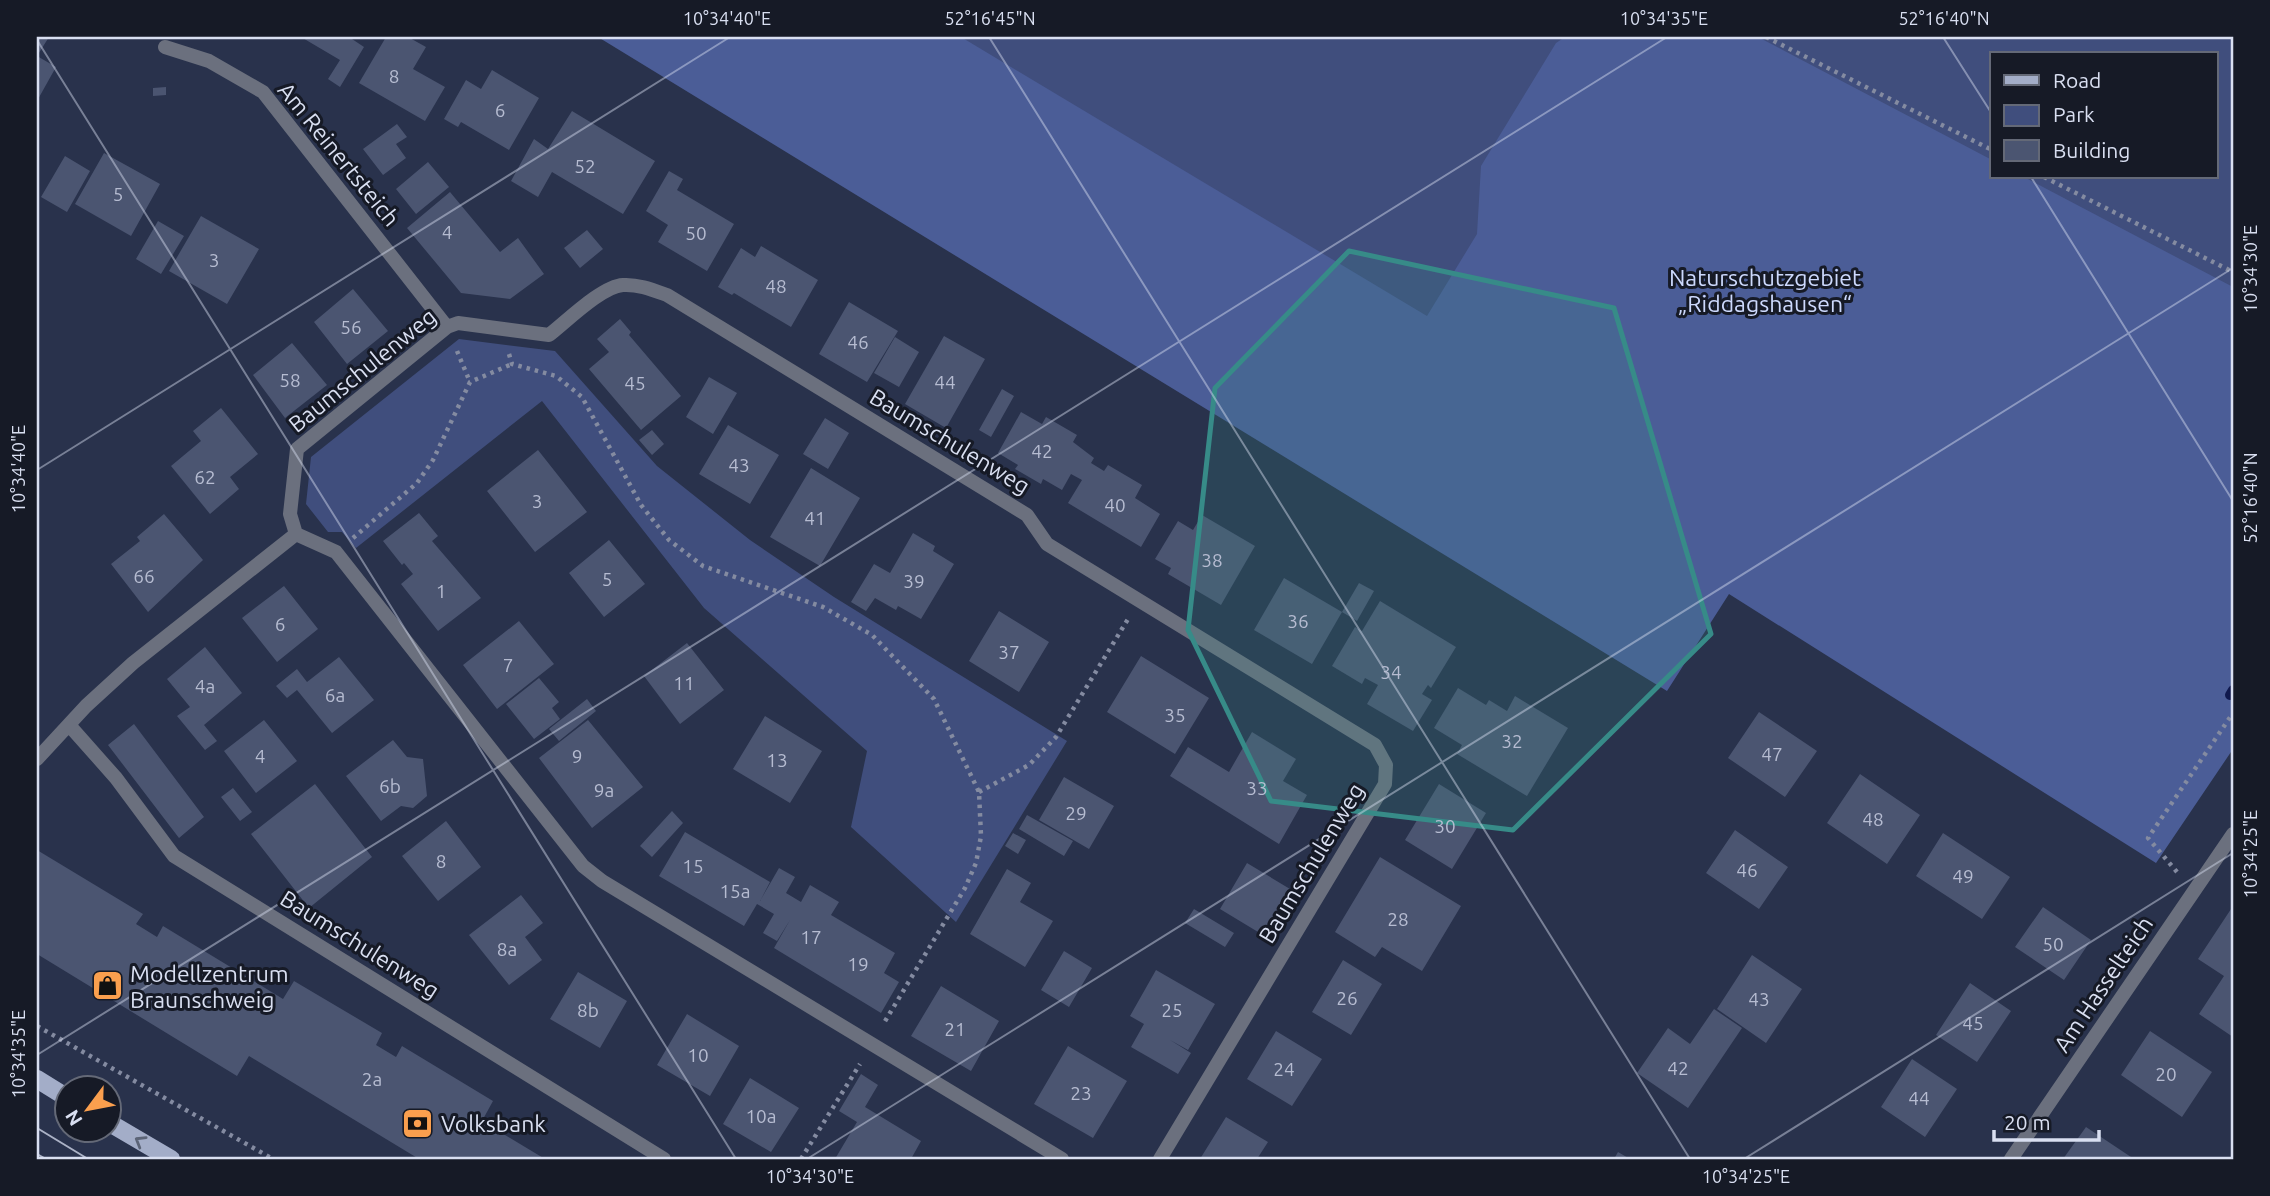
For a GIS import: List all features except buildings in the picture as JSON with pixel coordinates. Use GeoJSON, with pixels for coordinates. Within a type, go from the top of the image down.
{"type":"FeatureCollection","features":[{"type":"Feature","properties":{"kind":"main road"},"geometry":{"type":"LineString","coordinates":[[37,1079],[52,1088]]}},
{"type":"Feature","properties":{"kind":"main road"},"geometry":{"type":"LineString","coordinates":[[122,1130],[171,1159]]}},
{"type":"Feature","properties":{"kind":"street","name":"Am Reinertsteich"},"geometry":{"type":"LineString","coordinates":[[165,47],[209,61],[263,92],[447,327]]}},
{"type":"Feature","properties":{"kind":"street","name":"Baumschulenweg"},"geometry":{"type":"LineString","coordinates":[[296,534],[290,514],[297,449],[447,327],[458,323],[549,335],[602,293],[621,285],[645,287],[667,295],[1027,515],[1047,544],[1138,603],[1375,745],[1386,765],[1385,784],[1160,1159]]}},
{"type":"Feature","properties":{"kind":"street"},"geometry":{"type":"LineString","coordinates":[[37,759],[86,706],[133,663],[296,534],[335,552],[583,866],[602,881],[1062,1159]]}},
{"type":"Feature","properties":{"kind":"street","name":"Baumschulenweg"},"geometry":{"type":"LineString","coordinates":[[69,725],[116,778],[174,856],[664,1159]]}},
{"type":"Feature","properties":{"kind":"street","name":"Am Hasselteich"},"geometry":{"type":"LineString","coordinates":[[2011,1159],[2233,834]]}},
{"type":"Feature","properties":{"kind":"path"},"geometry":{"type":"LineString","coordinates":[[1766,37],[1990,149]]}},
{"type":"Feature","properties":{"kind":"path"},"geometry":{"type":"LineString","coordinates":[[2046,178],[2233,272]]}},
{"type":"Feature","properties":{"kind":"path"},"geometry":{"type":"LineString","coordinates":[[447,327],[470,382]]}},
{"type":"Feature","properties":{"kind":"path"},"geometry":{"type":"LineString","coordinates":[[503,330],[512,364]]}},
{"type":"Feature","properties":{"kind":"path"},"geometry":{"type":"LineString","coordinates":[[335,552],[417,483],[433,460],[470,382],[512,364],[556,376],[582,397],[641,505],[669,540],[703,566],[823,607],[872,635],[934,699],[979,792],[981,836],[976,863],[965,888],[800,1159]]}},
{"type":"Feature","properties":{"kind":"path"},"geometry":{"type":"LineString","coordinates":[[979,792],[1029,765],[1056,737],[1138,603]]}},
{"type":"Feature","properties":{"kind":"path"},"geometry":{"type":"LineString","coordinates":[[2193,892],[2148,838],[2233,713]]}},
{"type":"Feature","properties":{"kind":"path"},"geometry":{"type":"LineString","coordinates":[[37,1026],[273,1159]]}},
{"type":"Feature","properties":{"kind":"highlighted area"},"geometry":{"type":"Polygon","coordinates":[[[1349,251],[1614,308],[1711,634],[1513,830],[1271,801],[1188,630],[1215,388],[1349,251]]]}},
{"type":"Feature","properties":{"kind":"green space","name":"Naturschutzgebiet „Riddagshausen“"},"geometry":{"type":"Polygon","coordinates":[[[598,37],[961,37],[1427,316],[1477,234],[1481,166],[1556,43],[1565,37],[1758,37],[1990,159],[1990,178],[2026,178],[2233,287],[2233,749],[2156,863],[1729,594],[1667,691],[598,37]]]}},
{"type":"Feature","properties":{"kind":"green space","name":"Naturschutzgebiet „Riddagshausen“"},"geometry":{"type":"Polygon","coordinates":[[[876,37],[2233,37],[2233,662],[2131,817],[876,37]]]}},
{"type":"Feature","properties":{"kind":"green space"},"geometry":{"type":"Polygon","coordinates":[[[459,339],[555,351],[657,466],[750,540],[834,597],[1067,741],[956,922],[851,827],[867,751],[704,608],[542,401],[356,548],[342,532],[328,532],[306,504],[311,457],[459,339]]]}},
{"type":"Feature","properties":{"kind":"waterway"},"geometry":{"type":"LineString","coordinates":[[2230,695],[2233,690]]}},
{"type":"Feature","properties":{"kind":"tram line"},"geometry":{"type":"LineString","coordinates":[[37,1128],[88,1159]]}},
{"type":"Feature","properties":{"kind":"tram line"},"geometry":{"type":"LineString","coordinates":[[37,1154],[46,1159]]}},
{"type":"Feature","properties":{"kind":"place","name":"Modellzentrum Braunschweig"},"geometry":{"type":"Point","coordinates":[107,986]}},
{"type":"Feature","properties":{"kind":"place","name":"Volksbank"},"geometry":{"type":"Point","coordinates":[418,1123]}}]}
